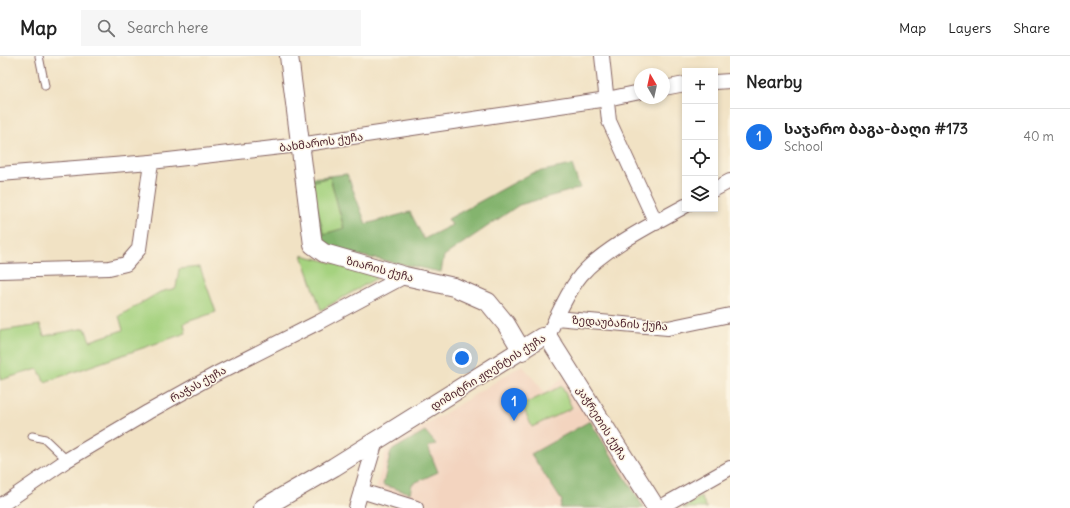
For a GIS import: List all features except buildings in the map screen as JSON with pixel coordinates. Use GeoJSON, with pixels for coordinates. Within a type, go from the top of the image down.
{"type":"FeatureCollection","features":[{"type":"Feature","properties":{"kind":"street","name":"ზიარის ქუჩა"},"geometry":{"type":"LineString","coordinates":[[289,56],[299,146],[313,245],[324,253],[405,276],[454,287],[488,302],[506,324],[522,351]]}},
{"type":"Feature","properties":{"kind":"street"},"geometry":{"type":"LineString","coordinates":[[602,56],[609,121],[656,223]]}},
{"type":"Feature","properties":{"kind":"street"},"geometry":{"type":"LineString","coordinates":[[718,82],[730,82]]}},
{"type":"Feature","properties":{"kind":"street"},"geometry":{"type":"LineString","coordinates":[[670,87],[682,85]]}},
{"type":"Feature","properties":{"kind":"street","name":"ბახმაროს ქუჩა"},"geometry":{"type":"LineString","coordinates":[[0,174],[151,162],[299,146],[607,99],[634,93]]}},
{"type":"Feature","properties":{"kind":"street"},"geometry":{"type":"LineString","coordinates":[[0,271],[109,268],[126,264],[139,249],[151,162]]}},
{"type":"Feature","properties":{"kind":"street"},"geometry":{"type":"LineString","coordinates":[[718,187],[730,181]]}},
{"type":"Feature","properties":{"kind":"street","name":"დიმიტრი ჟღენტის ქუჩა"},"geometry":{"type":"LineString","coordinates":[[263,508],[376,441],[522,351],[542,337],[548,337],[556,318],[581,275],[612,248],[682,208]]}},
{"type":"Feature","properties":{"kind":"street","name":"რაჭას ქუჩა"},"geometry":{"type":"LineString","coordinates":[[0,506],[67,460],[216,374],[319,322],[405,276]]}},
{"type":"Feature","properties":{"kind":"street","name":"ზედაუბანის ქუჩა"},"geometry":{"type":"LineString","coordinates":[[556,318],[668,328],[730,315]]}},
{"type":"Feature","properties":{"kind":"street","name":"კაჭრეთის ქუჩა"},"geometry":{"type":"LineString","coordinates":[[548,337],[656,508]]}},
{"type":"Feature","properties":{"kind":"street"},"geometry":{"type":"LineString","coordinates":[[356,508],[376,441]]}},
{"type":"Feature","properties":{"kind":"street"},"geometry":{"type":"LineString","coordinates":[[659,508],[730,468]]}},
{"type":"Feature","properties":{"kind":"street"},"geometry":{"type":"LineString","coordinates":[[361,491],[416,508]]}},
{"type":"Feature","properties":{"kind":"lane"},"geometry":{"type":"LineString","coordinates":[[39,56],[44,86]]}},
{"type":"Feature","properties":{"kind":"lane"},"geometry":{"type":"LineString","coordinates":[[32,436],[45,439],[67,460]]}},
{"type":"Feature","properties":{"kind":"shaded area"},"geometry":{"type":"Polygon","coordinates":[[[522,365],[545,393],[567,374],[650,508],[439,508],[376,489],[386,450],[522,365]]]}},
{"type":"Feature","properties":{"kind":"green space"},"geometry":{"type":"Polygon","coordinates":[[[572,165],[580,188],[519,205],[444,256],[441,272],[347,253],[322,244],[309,182],[311,178],[347,174],[366,224],[410,212],[424,239],[452,225],[448,219],[532,173],[572,165]],[[330,177],[310,182],[324,234],[344,228],[330,177]]]}},
{"type":"Feature","properties":{"kind":"green space"},"geometry":{"type":"Polygon","coordinates":[[[330,177],[344,229],[324,234],[310,182],[330,177]]]}},
{"type":"Feature","properties":{"kind":"green space"},"geometry":{"type":"Polygon","coordinates":[[[302,255],[375,273],[377,278],[321,310],[302,255]]]}},
{"type":"Feature","properties":{"kind":"green space"},"geometry":{"type":"Polygon","coordinates":[[[200,267],[216,312],[184,323],[186,333],[45,382],[38,369],[0,380],[0,331],[40,325],[44,336],[85,328],[90,341],[123,330],[119,316],[160,292],[176,288],[179,269],[200,267]]]}},
{"type":"Feature","properties":{"kind":"green space"},"geometry":{"type":"Polygon","coordinates":[[[562,386],[572,408],[532,427],[522,405],[562,386]]]}},
{"type":"Feature","properties":{"kind":"green space"},"geometry":{"type":"Polygon","coordinates":[[[590,421],[644,508],[560,508],[562,501],[531,454],[590,421]]]}},
{"type":"Feature","properties":{"kind":"green space"},"geometry":{"type":"Polygon","coordinates":[[[425,431],[436,444],[428,447],[438,472],[412,484],[410,493],[383,485],[391,451],[425,431]]]}},
{"type":"Feature","properties":{"kind":"green space"},"geometry":{"type":"Polygon","coordinates":[[[701,497],[707,508],[683,508],[701,497]]]}},
{"type":"Feature","properties":{"kind":"place","name":"საჯარო ბაგა-ბაღი #173"},"geometry":{"type":"Point","coordinates":[514,421]}}]}
